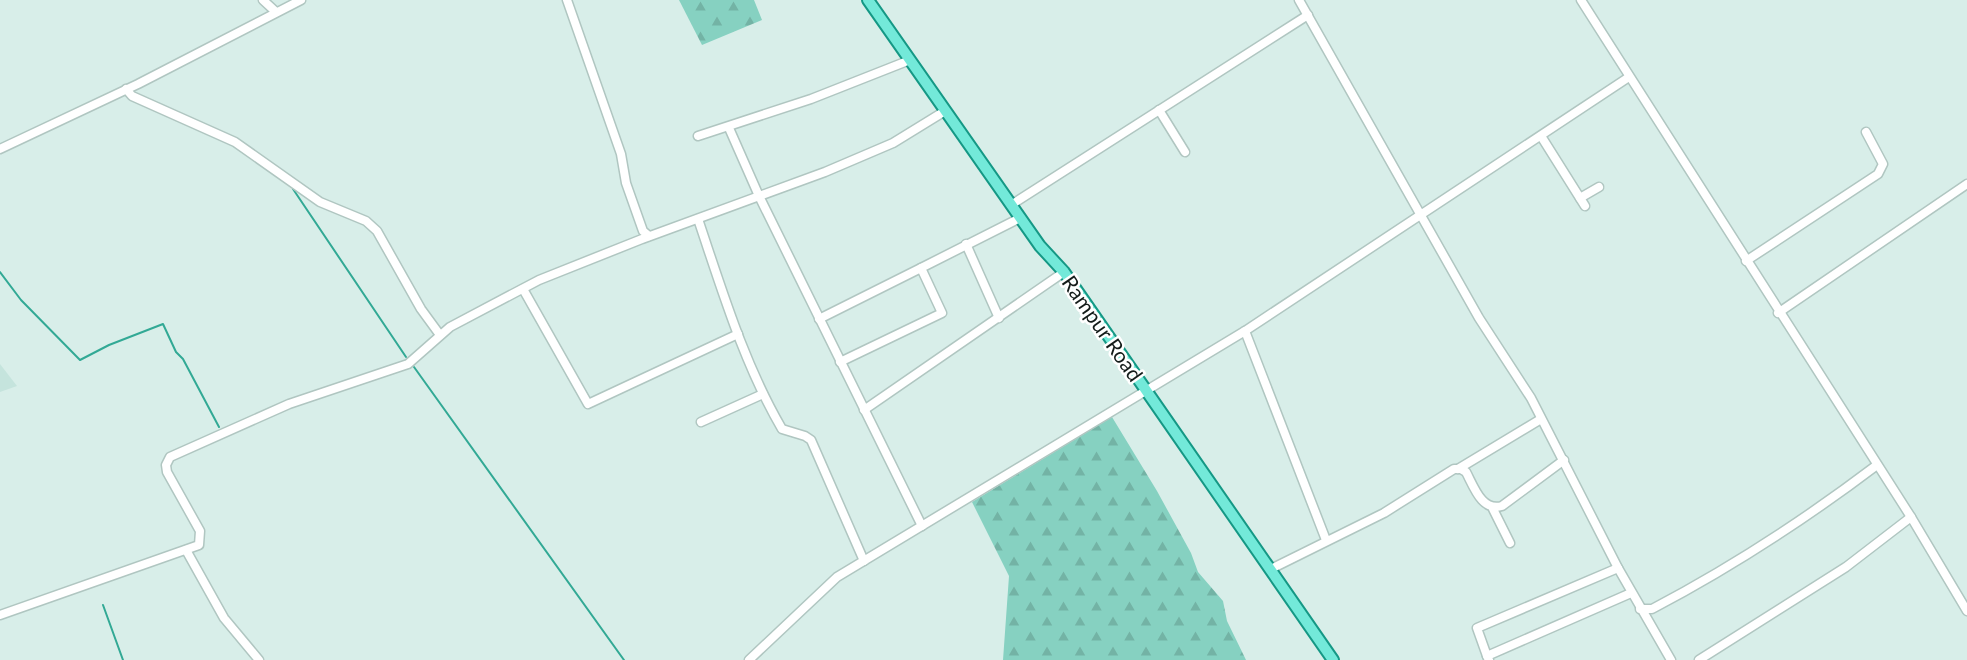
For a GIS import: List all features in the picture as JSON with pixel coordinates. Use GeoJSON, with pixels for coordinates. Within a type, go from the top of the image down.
{"type":"FeatureCollection","features":[{"type":"Feature","properties":{"kind":"main road","name":"Rampur Road"},"geometry":{"type":"LineString","coordinates":[[868,0],[1040,246],[1064,272],[1333,660]]}},
{"type":"Feature","properties":{"kind":"street"},"geometry":{"type":"LineString","coordinates":[[263,0],[276,12]]}},
{"type":"Feature","properties":{"kind":"street"},"geometry":{"type":"LineString","coordinates":[[0,149],[126,89],[301,0]]}},
{"type":"Feature","properties":{"kind":"street"},"geometry":{"type":"LineString","coordinates":[[567,0],[621,154],[626,183],[643,231],[649,236]]}},
{"type":"Feature","properties":{"kind":"street"},"geometry":{"type":"LineString","coordinates":[[1299,0],[1479,318],[1531,398],[1631,593],[1671,660]]}},
{"type":"Feature","properties":{"kind":"street"},"geometry":{"type":"LineString","coordinates":[[1581,0],[1778,313],[1911,517],[1967,611]]}},
{"type":"Feature","properties":{"kind":"street"},"geometry":{"type":"LineString","coordinates":[[1011,205],[1308,15]]}},
{"type":"Feature","properties":{"kind":"street"},"geometry":{"type":"LineString","coordinates":[[698,136],[729,128],[910,60]]}},
{"type":"Feature","properties":{"kind":"street"},"geometry":{"type":"LineString","coordinates":[[749,660],[837,578],[1245,331],[1422,216],[1629,76]]}},
{"type":"Feature","properties":{"kind":"street"},"geometry":{"type":"LineString","coordinates":[[126,89],[132,96],[235,142],[320,202],[366,221],[377,231],[421,309],[440,335]]}},
{"type":"Feature","properties":{"kind":"street"},"geometry":{"type":"LineString","coordinates":[[1159,110],[1185,152]]}},
{"type":"Feature","properties":{"kind":"street"},"geometry":{"type":"LineString","coordinates":[[0,615],[199,545],[200,531],[167,472],[166,465],[170,457],[289,404],[408,364],[440,335],[522,289],[649,236],[893,144],[945,111]]}},
{"type":"Feature","properties":{"kind":"street"},"geometry":{"type":"LineString","coordinates":[[729,128],[759,196],[922,526]]}},
{"type":"Feature","properties":{"kind":"street"},"geometry":{"type":"LineString","coordinates":[[1746,261],[1878,174],[1882,164],[1866,132]]}},
{"type":"Feature","properties":{"kind":"street"},"geometry":{"type":"LineString","coordinates":[[1541,136],[1585,206]]}},
{"type":"Feature","properties":{"kind":"street"},"geometry":{"type":"LineString","coordinates":[[1778,313],[1967,184]]}},
{"type":"Feature","properties":{"kind":"street"},"geometry":{"type":"LineString","coordinates":[[1580,198],[1599,187]]}},
{"type":"Feature","properties":{"kind":"street"},"geometry":{"type":"LineString","coordinates":[[819,319],[1020,218]]}},
{"type":"Feature","properties":{"kind":"street"},"geometry":{"type":"LineString","coordinates":[[698,219],[738,334],[764,394],[782,429],[805,436],[817,451],[864,561]]}},
{"type":"Feature","properties":{"kind":"street"},"geometry":{"type":"LineString","coordinates":[[966,244],[999,318]]}},
{"type":"Feature","properties":{"kind":"street"},"geometry":{"type":"LineString","coordinates":[[840,362],[942,313],[921,268]]}},
{"type":"Feature","properties":{"kind":"street"},"geometry":{"type":"LineString","coordinates":[[864,410],[1064,272]]}},
{"type":"Feature","properties":{"kind":"street"},"geometry":{"type":"LineString","coordinates":[[522,289],[588,404],[738,334]]}},
{"type":"Feature","properties":{"kind":"street"},"geometry":{"type":"LineString","coordinates":[[1245,331],[1326,540]]}},
{"type":"Feature","properties":{"kind":"street"},"geometry":{"type":"LineString","coordinates":[[701,422],[764,394]]}},
{"type":"Feature","properties":{"kind":"street"},"geometry":{"type":"LineString","coordinates":[[1271,569],[1384,513],[1541,419]]}},
{"type":"Feature","properties":{"kind":"street"},"geometry":{"type":"LineString","coordinates":[[1493,509],[1502,506],[1564,460]]}},
{"type":"Feature","properties":{"kind":"street"},"geometry":{"type":"LineString","coordinates":[[1640,609],[1652,609],[1722,573],[1802,522],[1877,465]]}},
{"type":"Feature","properties":{"kind":"street"},"geometry":{"type":"LineString","coordinates":[[1458,469],[1466,472],[1485,505],[1493,509],[1510,543]]}},
{"type":"Feature","properties":{"kind":"street"},"geometry":{"type":"LineString","coordinates":[[1699,660],[1846,567],[1911,517]]}},
{"type":"Feature","properties":{"kind":"street"},"geometry":{"type":"LineString","coordinates":[[186,550],[224,618],[258,660]]}},
{"type":"Feature","properties":{"kind":"street"},"geometry":{"type":"LineString","coordinates":[[1618,568],[1477,628],[1488,658],[1631,593]]}},
{"type":"Feature","properties":{"kind":"shaded area"},"geometry":{"type":"Polygon","coordinates":[[[0,364],[17,386],[0,392],[0,364]]]}},
{"type":"Feature","properties":{"kind":"green space"},"geometry":{"type":"Polygon","coordinates":[[[679,0],[754,0],[762,20],[702,45],[679,0]]]}},
{"type":"Feature","properties":{"kind":"green space"},"geometry":{"type":"Polygon","coordinates":[[[1112,417],[1157,491],[1191,553],[1198,572],[1223,601],[1227,621],[1246,660],[1003,660],[1009,576],[972,502],[1112,417]]]}},
{"type":"Feature","properties":{"kind":"waterway"},"geometry":{"type":"LineString","coordinates":[[293,189],[406,357]]}},
{"type":"Feature","properties":{"kind":"waterway"},"geometry":{"type":"LineString","coordinates":[[0,272],[21,300],[80,360],[109,345],[163,324],[176,352],[183,359],[219,427]]}},
{"type":"Feature","properties":{"kind":"waterway"},"geometry":{"type":"LineString","coordinates":[[414,367],[624,660]]}},
{"type":"Feature","properties":{"kind":"waterway"},"geometry":{"type":"LineString","coordinates":[[103,605],[123,660]]}}]}
